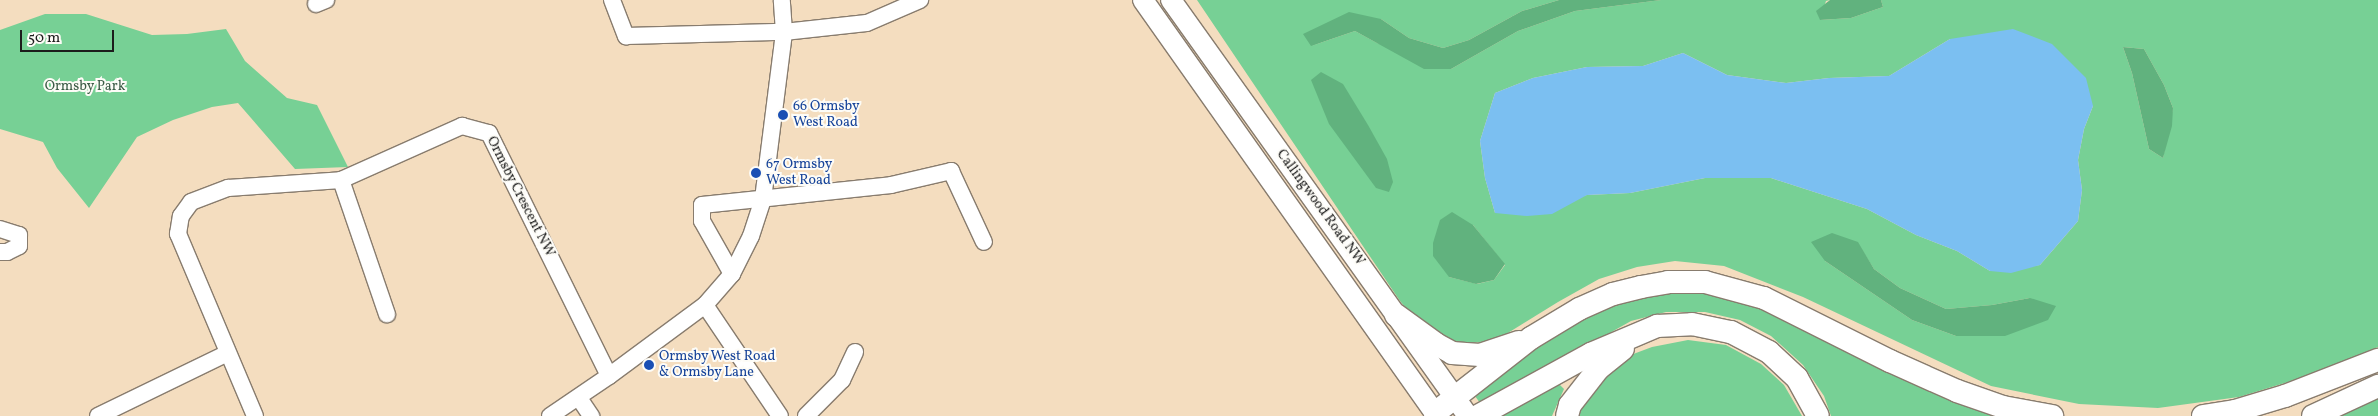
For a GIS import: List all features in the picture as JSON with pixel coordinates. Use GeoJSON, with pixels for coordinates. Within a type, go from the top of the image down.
{"type":"FeatureCollection","features":[{"type":"Feature","properties":{"kind":"highway"},"geometry":{"type":"LineString","coordinates":[[1436,414],[1531,338],[1578,309],[1613,294],[1668,282],[1705,282],[1764,298],[1890,361],[1956,391],[2003,408],[2052,416]]}},
{"type":"Feature","properties":{"kind":"highway"},"geometry":{"type":"LineString","coordinates":[[1396,315],[1436,344],[1452,353],[1480,355],[1531,338]]}},
{"type":"Feature","properties":{"kind":"highway"},"geometry":{"type":"LineString","coordinates":[[1478,416],[1591,354],[1657,326],[1692,324],[1732,332],[1769,352],[1797,378],[1818,416]]}},
{"type":"Feature","properties":{"kind":"highway"},"geometry":{"type":"LineString","coordinates":[[1567,416],[1570,404],[1598,369],[1657,326]]}},
{"type":"Feature","properties":{"kind":"highway"},"geometry":{"type":"LineString","coordinates":[[2203,416],[2235,411],[2285,396],[2378,360]]}},
{"type":"Feature","properties":{"kind":"highway"},"geometry":{"type":"LineString","coordinates":[[2312,416],[2378,386]]}},
{"type":"Feature","properties":{"kind":"main road","name":"Callingwood Road NW"},"geometry":{"type":"LineString","coordinates":[[1143,0],[1436,414]]}},
{"type":"Feature","properties":{"kind":"main road","name":"Callingwood Road NW"},"geometry":{"type":"LineString","coordinates":[[1171,0],[1468,416]]}},
{"type":"Feature","properties":{"kind":"street"},"geometry":{"type":"LineString","coordinates":[[612,0],[626,36],[784,32],[867,23],[920,0]]}},
{"type":"Feature","properties":{"kind":"street"},"geometry":{"type":"LineString","coordinates":[[550,416],[579,398],[705,305],[732,274],[751,236],[763,199],[784,32],[782,0]]}},
{"type":"Feature","properties":{"kind":"street","name":"Ormsby Crescent NW"},"geometry":{"type":"LineString","coordinates":[[255,416],[178,234],[181,216],[191,202],[228,188],[341,180],[462,126],[489,133],[609,376]]}},
{"type":"Feature","properties":{"kind":"street"},"geometry":{"type":"LineString","coordinates":[[732,274],[702,221],[702,205],[891,185],[951,171],[984,242]]}},
{"type":"Feature","properties":{"kind":"street"},"geometry":{"type":"LineString","coordinates":[[341,180],[386,314]]}},
{"type":"Feature","properties":{"kind":"street"},"geometry":{"type":"LineString","coordinates":[[0,229],[19,236],[18,246],[7,252],[0,252]]}},
{"type":"Feature","properties":{"kind":"street"},"geometry":{"type":"LineString","coordinates":[[705,305],[780,416]]}},
{"type":"Feature","properties":{"kind":"street"},"geometry":{"type":"LineString","coordinates":[[806,416],[842,380],[855,352]]}},
{"type":"Feature","properties":{"kind":"street"},"geometry":{"type":"LineString","coordinates":[[98,416],[228,353]]}},
{"type":"Feature","properties":{"kind":"street"},"geometry":{"type":"LineString","coordinates":[[579,398],[591,416]]}},
{"type":"Feature","properties":{"kind":"green space"},"geometry":{"type":"Polygon","coordinates":[[[1197,0],[1559,0],[1522,11],[1469,40],[1443,48],[1409,38],[1381,19],[1311,46],[1355,31],[1377,43],[1451,69],[1518,31],[1575,11],[1661,0],[1830,0],[1826,1],[1820,20],[1851,18],[1883,7],[1881,0],[2378,0],[2378,347],[2314,374],[2239,397],[2158,408],[2079,404],[1991,386],[1803,297],[1724,266],[1675,261],[1637,267],[1599,279],[1503,336],[1488,341],[1463,344],[1436,335],[1415,319],[1400,301],[1197,0]],[[1950,39],[1889,76],[1829,78],[1786,83],[1727,75],[1683,53],[1643,66],[1587,67],[1533,78],[1495,93],[1480,141],[1485,178],[1495,213],[1587,195],[1630,193],[1705,178],[1771,178],[1867,209],[1916,235],[1957,251],[1990,271],[2040,265],[2078,221],[2082,190],[2078,160],[2084,129],[2093,106],[1950,39]],[[2123,47],[2132,73],[2149,149],[2163,158],[2173,108],[2164,85],[2144,49],[2123,47]],[[1473,225],[1449,277],[1477,284],[1494,280],[1505,265],[1473,225]],[[1857,242],[1825,261],[1912,320],[1956,336],[2030,298],[1992,305],[1946,309],[1900,288],[1874,269],[1857,242]]]}},
{"type":"Feature","properties":{"kind":"green space"},"geometry":{"type":"Polygon","coordinates":[[[1559,0],[1661,0],[1575,11],[1518,31],[1451,69],[1424,69],[1355,31],[1311,46],[1303,34],[1349,12],[1381,19],[1409,38],[1443,48],[1469,40],[1522,11],[1559,0]]]}},
{"type":"Feature","properties":{"kind":"green space"},"geometry":{"type":"Polygon","coordinates":[[[1830,0],[1881,0],[1883,7],[1851,18],[1820,20],[1816,11],[1830,0]]]}},
{"type":"Feature","properties":{"kind":"green space","name":"Ormsby Park"},"geometry":{"type":"Polygon","coordinates":[[[45,14],[86,14],[152,35],[187,34],[226,29],[245,61],[287,98],[317,105],[348,167],[295,169],[238,103],[212,107],[173,120],[137,137],[89,208],[57,168],[43,142],[0,129],[0,30],[45,14]]]}},
{"type":"Feature","properties":{"kind":"green space"},"geometry":{"type":"Polygon","coordinates":[[[2123,47],[2144,49],[2164,85],[2173,108],[2172,126],[2163,158],[2149,149],[2132,73],[2123,47]]]}},
{"type":"Feature","properties":{"kind":"green space"},"geometry":{"type":"Polygon","coordinates":[[[1321,72],[1343,84],[1368,125],[1387,159],[1393,182],[1389,192],[1376,188],[1329,124],[1311,80],[1321,72]]]}},
{"type":"Feature","properties":{"kind":"green space"},"geometry":{"type":"Polygon","coordinates":[[[1452,212],[1473,225],[1505,264],[1494,280],[1476,284],[1449,277],[1433,256],[1433,243],[1440,220],[1452,212]]]}},
{"type":"Feature","properties":{"kind":"green space"},"geometry":{"type":"Polygon","coordinates":[[[1832,233],[1858,242],[1874,269],[1900,288],[1946,309],[1992,305],[2030,298],[2056,306],[2048,320],[2005,336],[1956,336],[1912,320],[1825,261],[1811,242],[1832,233]]]}},
{"type":"Feature","properties":{"kind":"green space"},"geometry":{"type":"Polygon","coordinates":[[[1660,289],[1706,289],[1757,305],[2023,416],[1831,416],[1824,396],[1803,365],[1771,336],[1740,320],[1705,312],[1666,312],[1631,321],[1487,402],[1480,403],[1475,396],[1477,391],[1574,322],[1615,302],[1660,289]]]}},
{"type":"Feature","properties":{"kind":"green space"},"geometry":{"type":"Polygon","coordinates":[[[1688,340],[1726,345],[1761,364],[1784,385],[1802,416],[1575,416],[1620,359],[1652,347],[1688,340]]]}},
{"type":"Feature","properties":{"kind":"green space"},"geometry":{"type":"Polygon","coordinates":[[[1559,384],[1564,389],[1552,416],[1496,416],[1559,384]]]}},
{"type":"Feature","properties":{"kind":"green space"},"geometry":{"type":"Polygon","coordinates":[[[2378,397],[2378,416],[2337,416],[2378,397]]]}},
{"type":"Feature","properties":{"kind":"water"},"geometry":{"type":"Polygon","coordinates":[[[2013,29],[2052,44],[2086,78],[2093,106],[2084,129],[2078,160],[2082,190],[2078,221],[2040,265],[2011,273],[1990,271],[1957,251],[1916,235],[1867,209],[1771,178],[1705,178],[1630,193],[1587,195],[1552,214],[1527,216],[1495,213],[1485,178],[1480,141],[1495,93],[1533,78],[1587,67],[1643,66],[1683,53],[1727,75],[1786,83],[1829,78],[1889,76],[1950,39],[2013,29]]]}},
{"type":"Feature","properties":{"kind":"place","name":"66 Ormsby West Road"},"geometry":{"type":"Point","coordinates":[783,115]}},
{"type":"Feature","properties":{"kind":"place","name":"67 Ormsby West Road"},"geometry":{"type":"Point","coordinates":[756,173]}},
{"type":"Feature","properties":{"kind":"place","name":"Ormsby West Road & Ormsby Lane"},"geometry":{"type":"Point","coordinates":[649,365]}}]}
